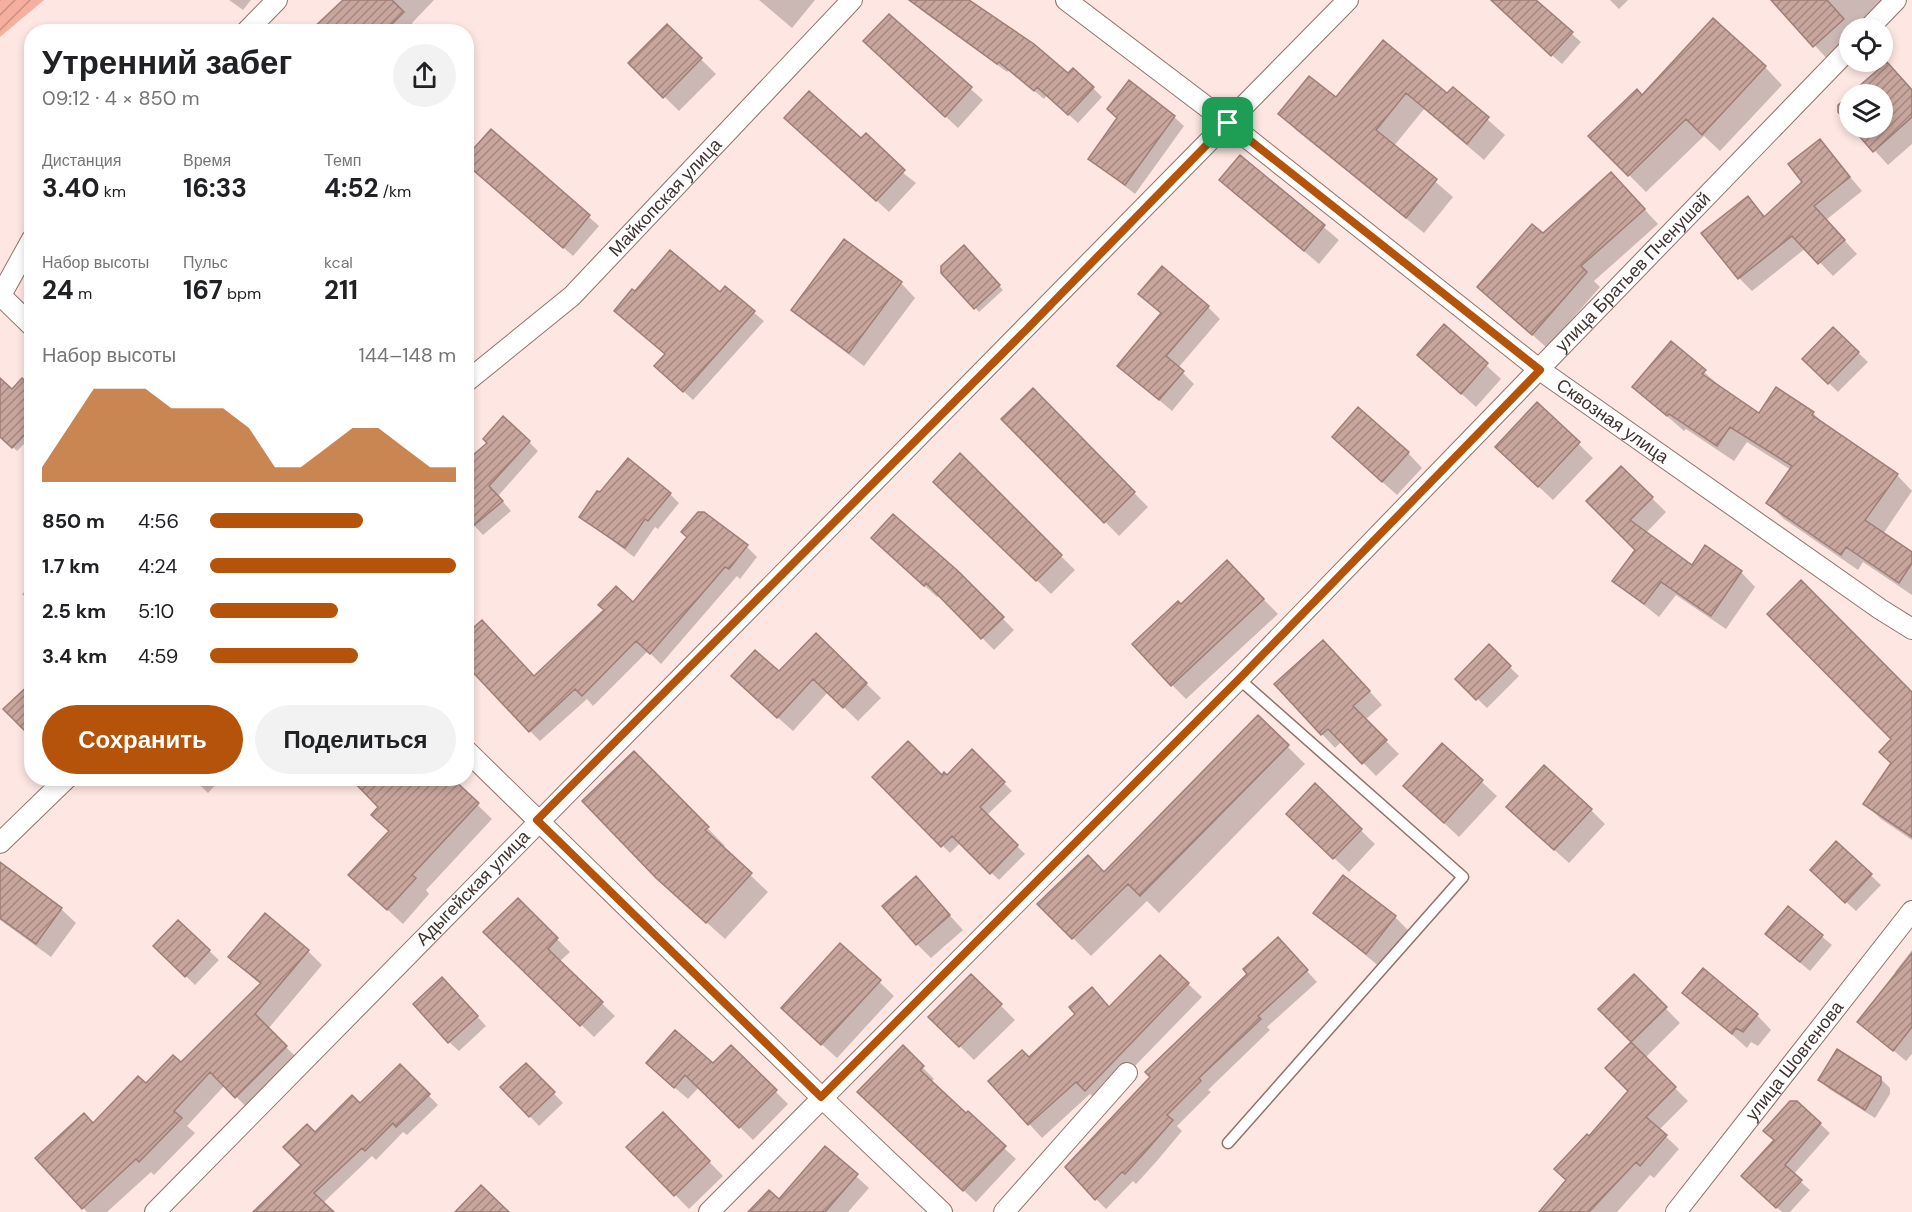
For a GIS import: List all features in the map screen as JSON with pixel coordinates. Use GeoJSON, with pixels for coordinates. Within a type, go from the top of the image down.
{"type":"FeatureCollection","features":[{"type":"Feature","properties":{"kind":"street"},"geometry":{"type":"LineString","coordinates":[[254,24],[277,0]]}},
{"type":"Feature","properties":{"kind":"street","name":"Майкопская улица"},"geometry":{"type":"LineString","coordinates":[[474,376],[572,296],[852,0]]}},
{"type":"Feature","properties":{"kind":"street","name":"Сквозная улица"},"geometry":{"type":"LineString","coordinates":[[1066,0],[1228,123],[1540,370],[1880,609],[1912,629]]}},
{"type":"Feature","properties":{"kind":"street","name":"Адыгейская улица"},"geometry":{"type":"LineString","coordinates":[[155,1212],[537,820],[1026,330],[1348,0]]}},
{"type":"Feature","properties":{"kind":"street"},"geometry":{"type":"LineString","coordinates":[[1879,18],[1896,0]]}},
{"type":"Feature","properties":{"kind":"street","name":"улица Братьев Пченушай"},"geometry":{"type":"LineString","coordinates":[[709,1212],[1239,679],[1839,59]]}},
{"type":"Feature","properties":{"kind":"street"},"geometry":{"type":"LineString","coordinates":[[24,253],[0,296],[24,318]]}},
{"type":"Feature","properties":{"kind":"street"},"geometry":{"type":"LineString","coordinates":[[474,758],[942,1212]]}},
{"type":"Feature","properties":{"kind":"street"},"geometry":{"type":"LineString","coordinates":[[0,843],[59,786]]}},
{"type":"Feature","properties":{"kind":"street","name":"улица Шовгенова"},"geometry":{"type":"LineString","coordinates":[[1676,1212],[1912,911]]}},
{"type":"Feature","properties":{"kind":"street"},"geometry":{"type":"LineString","coordinates":[[1004,1212],[1126,1073]]}},
{"type":"Feature","properties":{"kind":"lane"},"geometry":{"type":"LineString","coordinates":[[1228,1143],[1463,877],[1239,679]]}},
{"type":"Feature","properties":{"kind":"shaded area"},"geometry":{"type":"Polygon","coordinates":[[[0,0],[44,0],[0,37],[0,0]]]}},
{"type":"Feature","properties":{"kind":"building"},"geometry":{"type":"Polygon","coordinates":[[[343,0],[392,0],[404,12],[392,24],[318,24],[343,0]]]}},
{"type":"Feature","properties":{"kind":"building"},"geometry":{"type":"Polygon","coordinates":[[[909,0],[969,0],[1034,44],[1068,73],[1073,68],[1094,87],[1068,115],[1037,87],[1034,91],[999,62],[997,64],[909,0]]]}},
{"type":"Feature","properties":{"kind":"building"},"geometry":{"type":"Polygon","coordinates":[[[1491,0],[1536,0],[1573,32],[1551,56],[1491,0]]]}},
{"type":"Feature","properties":{"kind":"building"},"geometry":{"type":"Polygon","coordinates":[[[1771,0],[1827,0],[1843,18],[1839,18],[1839,24],[1813,47],[1771,0]]]}},
{"type":"Feature","properties":{"kind":"building"},"geometry":{"type":"Polygon","coordinates":[[[889,14],[972,87],[945,117],[863,41],[889,14]]]}},
{"type":"Feature","properties":{"kind":"building"},"geometry":{"type":"Polygon","coordinates":[[[1713,18],[1766,66],[1702,135],[1686,119],[1628,176],[1588,136],[1637,89],[1642,95],[1713,18]]]}},
{"type":"Feature","properties":{"kind":"building"},"geometry":{"type":"Polygon","coordinates":[[[667,24],[702,58],[663,98],[628,63],[667,24]]]}},
{"type":"Feature","properties":{"kind":"building"},"geometry":{"type":"Polygon","coordinates":[[[1383,40],[1447,93],[1453,87],[1489,117],[1467,144],[1406,93],[1376,130],[1437,179],[1406,218],[1278,114],[1309,76],[1336,97],[1383,40]]]}},
{"type":"Feature","properties":{"kind":"building"},"geometry":{"type":"Polygon","coordinates":[[[1893,69],[1912,90],[1912,117],[1893,134],[1893,84],[1862,84],[1875,72],[1893,72],[1893,69]]]}},
{"type":"Feature","properties":{"kind":"building"},"geometry":{"type":"Polygon","coordinates":[[[1129,80],[1175,116],[1125,185],[1088,159],[1117,118],[1107,109],[1129,80]]]}},
{"type":"Feature","properties":{"kind":"building"},"geometry":{"type":"Polygon","coordinates":[[[809,91],[861,138],[866,133],[905,170],[876,201],[784,118],[809,91]]]}},
{"type":"Feature","properties":{"kind":"building"},"geometry":{"type":"Polygon","coordinates":[[[491,129],[590,215],[563,248],[474,171],[474,148],[491,129]]]}},
{"type":"Feature","properties":{"kind":"building"},"geometry":{"type":"Polygon","coordinates":[[[1861,138],[1889,138],[1873,152],[1861,138]]]}},
{"type":"Feature","properties":{"kind":"building"},"geometry":{"type":"Polygon","coordinates":[[[1820,139],[1850,177],[1814,206],[1845,240],[1818,264],[1792,236],[1738,279],[1701,233],[1748,196],[1764,217],[1802,182],[1788,164],[1820,139]]]}},
{"type":"Feature","properties":{"kind":"building"},"geometry":{"type":"Polygon","coordinates":[[[1240,155],[1325,225],[1304,251],[1219,180],[1240,155]]]}},
{"type":"Feature","properties":{"kind":"building"},"geometry":{"type":"Polygon","coordinates":[[[1611,172],[1645,209],[1581,266],[1587,272],[1532,335],[1477,287],[1532,224],[1543,233],[1611,172]]]}},
{"type":"Feature","properties":{"kind":"building"},"geometry":{"type":"Polygon","coordinates":[[[844,239],[902,282],[849,353],[791,310],[844,239]]]}},
{"type":"Feature","properties":{"kind":"building"},"geometry":{"type":"Polygon","coordinates":[[[964,245],[1000,285],[974,309],[941,273],[941,266],[964,245]]]}},
{"type":"Feature","properties":{"kind":"building"},"geometry":{"type":"Polygon","coordinates":[[[670,250],[720,292],[725,286],[755,311],[683,392],[654,366],[665,354],[614,311],[632,289],[635,291],[670,250]]]}},
{"type":"Feature","properties":{"kind":"building"},"geometry":{"type":"Polygon","coordinates":[[[1162,266],[1209,306],[1166,356],[1184,371],[1159,400],[1117,366],[1161,313],[1138,294],[1162,266]]]}},
{"type":"Feature","properties":{"kind":"building"},"geometry":{"type":"Polygon","coordinates":[[[1444,324],[1488,363],[1461,394],[1417,355],[1444,324]]]}},
{"type":"Feature","properties":{"kind":"building"},"geometry":{"type":"Polygon","coordinates":[[[1833,327],[1859,352],[1828,384],[1802,359],[1833,327]]]}},
{"type":"Feature","properties":{"kind":"building"},"geometry":{"type":"Polygon","coordinates":[[[1671,341],[1706,370],[1702,374],[1759,413],[1776,387],[1814,412],[1812,415],[1898,474],[1865,520],[1912,552],[1912,563],[1899,583],[1846,547],[1841,555],[1766,503],[1792,466],[1730,427],[1717,446],[1669,414],[1667,416],[1632,387],[1671,341]]]}},
{"type":"Feature","properties":{"kind":"building"},"geometry":{"type":"Polygon","coordinates":[[[0,378],[12,389],[22,378],[24,380],[24,435],[12,448],[0,437],[0,378]]]}},
{"type":"Feature","properties":{"kind":"building"},"geometry":{"type":"Polygon","coordinates":[[[1033,388],[1135,492],[1104,523],[1001,419],[1033,388]]]}},
{"type":"Feature","properties":{"kind":"building"},"geometry":{"type":"Polygon","coordinates":[[[1537,402],[1580,442],[1538,487],[1495,447],[1537,402]]]}},
{"type":"Feature","properties":{"kind":"building"},"geometry":{"type":"Polygon","coordinates":[[[1358,407],[1409,452],[1382,482],[1332,437],[1358,407]]]}},
{"type":"Feature","properties":{"kind":"building"},"geometry":{"type":"Polygon","coordinates":[[[503,416],[530,441],[489,486],[503,501],[474,525],[474,454],[487,443],[483,439],[503,416]]]}},
{"type":"Feature","properties":{"kind":"building"},"geometry":{"type":"Polygon","coordinates":[[[960,453],[1062,555],[1036,581],[933,482],[960,453]]]}},
{"type":"Feature","properties":{"kind":"building"},"geometry":{"type":"Polygon","coordinates":[[[628,458],[671,493],[648,521],[645,519],[625,548],[579,517],[597,491],[600,492],[628,458]]]}},
{"type":"Feature","properties":{"kind":"building"},"geometry":{"type":"Polygon","coordinates":[[[1621,466],[1653,497],[1630,520],[1692,565],[1705,545],[1742,571],[1711,616],[1661,582],[1644,604],[1612,581],[1635,550],[1586,501],[1621,466]]]}},
{"type":"Feature","properties":{"kind":"building"},"geometry":{"type":"Polygon","coordinates":[[[698,512],[704,512],[748,545],[729,569],[725,567],[650,654],[636,641],[582,696],[575,689],[529,732],[474,674],[474,627],[482,620],[534,676],[604,610],[598,605],[616,586],[633,602],[687,537],[681,532],[698,512]]]}},
{"type":"Feature","properties":{"kind":"building"},"geometry":{"type":"Polygon","coordinates":[[[893,514],[958,571],[1004,617],[981,639],[926,583],[924,586],[871,538],[893,514]]]}},
{"type":"Feature","properties":{"kind":"building"},"geometry":{"type":"Polygon","coordinates":[[[1227,560],[1264,599],[1171,686],[1132,644],[1178,601],[1181,604],[1227,560]]]}},
{"type":"Feature","properties":{"kind":"building"},"geometry":{"type":"Polygon","coordinates":[[[1801,580],[1912,692],[1912,837],[1863,804],[1891,763],[1879,752],[1891,739],[1767,614],[1801,580]]]}},
{"type":"Feature","properties":{"kind":"building"},"geometry":{"type":"Polygon","coordinates":[[[816,633],[867,683],[843,708],[813,679],[777,718],[731,676],[755,650],[779,671],[816,633]]]}},
{"type":"Feature","properties":{"kind":"building"},"geometry":{"type":"Polygon","coordinates":[[[1323,640],[1370,691],[1353,706],[1387,740],[1362,764],[1328,729],[1321,735],[1274,684],[1323,640]]]}},
{"type":"Feature","properties":{"kind":"building"},"geometry":{"type":"Polygon","coordinates":[[[1489,644],[1511,666],[1476,700],[1455,679],[1489,644]]]}},
{"type":"Feature","properties":{"kind":"building"},"geometry":{"type":"Polygon","coordinates":[[[24,689],[24,730],[3,709],[24,689]]]}},
{"type":"Feature","properties":{"kind":"building"},"geometry":{"type":"Polygon","coordinates":[[[1258,715],[1289,745],[1140,896],[1128,884],[1072,939],[1037,904],[1088,855],[1104,872],[1258,715]]]}},
{"type":"Feature","properties":{"kind":"building"},"geometry":{"type":"Polygon","coordinates":[[[908,741],[942,775],[944,772],[947,775],[972,749],[1005,782],[980,807],[1018,845],[990,874],[952,836],[941,847],[872,777],[908,741]]]}},
{"type":"Feature","properties":{"kind":"building"},"geometry":{"type":"Polygon","coordinates":[[[1442,743],[1483,780],[1444,823],[1403,786],[1442,743]]]}},
{"type":"Feature","properties":{"kind":"building"},"geometry":{"type":"Polygon","coordinates":[[[634,751],[709,827],[705,830],[752,873],[706,923],[656,878],[582,801],[634,751]]]}},
{"type":"Feature","properties":{"kind":"building"},"geometry":{"type":"Polygon","coordinates":[[[1544,765],[1592,809],[1554,850],[1506,807],[1544,765]]]}},
{"type":"Feature","properties":{"kind":"building"},"geometry":{"type":"Polygon","coordinates":[[[1315,783],[1362,829],[1333,859],[1286,814],[1315,783]]]}},
{"type":"Feature","properties":{"kind":"building"},"geometry":{"type":"Polygon","coordinates":[[[358,786],[461,786],[479,803],[412,875],[416,878],[387,910],[348,875],[389,831],[371,815],[378,807],[358,786]]]}},
{"type":"Feature","properties":{"kind":"building"},"geometry":{"type":"Polygon","coordinates":[[[1836,841],[1872,874],[1845,903],[1810,870],[1836,841]]]}},
{"type":"Feature","properties":{"kind":"building"},"geometry":{"type":"Polygon","coordinates":[[[0,862],[62,908],[36,944],[0,918],[0,862]]]}},
{"type":"Feature","properties":{"kind":"building"},"geometry":{"type":"Polygon","coordinates":[[[1343,875],[1396,916],[1366,954],[1313,913],[1343,875]]]}},
{"type":"Feature","properties":{"kind":"building"},"geometry":{"type":"Polygon","coordinates":[[[916,876],[950,915],[916,945],[882,906],[916,876]]]}},
{"type":"Feature","properties":{"kind":"building"},"geometry":{"type":"Polygon","coordinates":[[[518,898],[558,938],[548,949],[603,1002],[580,1026],[483,932],[518,898]]]}},
{"type":"Feature","properties":{"kind":"building"},"geometry":{"type":"Polygon","coordinates":[[[1788,906],[1823,935],[1800,962],[1765,934],[1788,906]]]}},
{"type":"Feature","properties":{"kind":"building"},"geometry":{"type":"Polygon","coordinates":[[[265,913],[309,950],[255,1014],[287,1046],[235,1098],[210,1072],[174,1111],[182,1118],[139,1162],[136,1159],[82,1209],[35,1158],[84,1113],[93,1123],[138,1076],[146,1083],[173,1055],[181,1062],[261,983],[228,957],[265,913]]]}},
{"type":"Feature","properties":{"kind":"building"},"geometry":{"type":"Polygon","coordinates":[[[178,920],[210,950],[185,977],[153,946],[178,920]]]}},
{"type":"Feature","properties":{"kind":"building"},"geometry":{"type":"Polygon","coordinates":[[[1278,937],[1308,970],[1258,1016],[1261,1019],[1199,1078],[1201,1081],[1167,1115],[1173,1120],[1125,1174],[1122,1172],[1095,1200],[1065,1167],[1150,1077],[1145,1072],[1247,974],[1243,969],[1278,937]]]}},
{"type":"Feature","properties":{"kind":"building"},"geometry":{"type":"Polygon","coordinates":[[[840,943],[881,980],[821,1045],[781,1008],[840,943]]]}},
{"type":"Feature","properties":{"kind":"building"},"geometry":{"type":"Polygon","coordinates":[[[1912,953],[1912,1027],[1893,1051],[1857,1022],[1912,953]]]}},
{"type":"Feature","properties":{"kind":"building"},"geometry":{"type":"Polygon","coordinates":[[[1160,955],[1189,983],[1085,1091],[1076,1082],[1028,1125],[988,1081],[1022,1050],[1029,1057],[1075,1014],[1069,1007],[1092,987],[1109,1007],[1160,955]]]}},
{"type":"Feature","properties":{"kind":"building"},"geometry":{"type":"Polygon","coordinates":[[[1703,968],[1758,1014],[1743,1032],[1736,1028],[1732,1034],[1682,993],[1703,968]]]}},
{"type":"Feature","properties":{"kind":"building"},"geometry":{"type":"Polygon","coordinates":[[[971,974],[1002,1004],[959,1047],[928,1017],[971,974]]]}},
{"type":"Feature","properties":{"kind":"building"},"geometry":{"type":"Polygon","coordinates":[[[1634,974],[1667,1007],[1631,1042],[1598,1009],[1634,974]]]}},
{"type":"Feature","properties":{"kind":"building"},"geometry":{"type":"Polygon","coordinates":[[[442,977],[478,1016],[448,1043],[413,1004],[442,977]]]}},
{"type":"Feature","properties":{"kind":"building"},"geometry":{"type":"Polygon","coordinates":[[[675,1030],[713,1063],[731,1045],[777,1090],[739,1128],[685,1075],[674,1088],[646,1063],[675,1030]]]}},
{"type":"Feature","properties":{"kind":"building"},"geometry":{"type":"Polygon","coordinates":[[[1631,1042],[1676,1087],[1646,1117],[1667,1135],[1640,1166],[1636,1162],[1589,1212],[1539,1212],[1566,1180],[1554,1169],[1587,1134],[1589,1136],[1628,1091],[1605,1068],[1631,1042]]]}},
{"type":"Feature","properties":{"kind":"building"},"geometry":{"type":"Polygon","coordinates":[[[903,1045],[924,1066],[920,1070],[1006,1146],[963,1191],[857,1092],[903,1045]]]}},
{"type":"Feature","properties":{"kind":"building"},"geometry":{"type":"Polygon","coordinates":[[[1837,1049],[1881,1077],[1881,1084],[1865,1110],[1818,1080],[1837,1049]]]}},
{"type":"Feature","properties":{"kind":"building"},"geometry":{"type":"Polygon","coordinates":[[[526,1063],[555,1092],[529,1117],[500,1087],[526,1063]]]}},
{"type":"Feature","properties":{"kind":"building"},"geometry":{"type":"Polygon","coordinates":[[[400,1064],[430,1094],[396,1127],[393,1123],[365,1151],[362,1148],[314,1193],[334,1212],[253,1212],[301,1165],[283,1147],[307,1124],[315,1132],[352,1095],[360,1103],[400,1064]]]}},
{"type":"Feature","properties":{"kind":"building"},"geometry":{"type":"Polygon","coordinates":[[[1790,1101],[1797,1101],[1821,1123],[1785,1165],[1802,1180],[1776,1208],[1741,1176],[1774,1140],[1763,1131],[1790,1101]]]}},
{"type":"Feature","properties":{"kind":"building"},"geometry":{"type":"Polygon","coordinates":[[[663,1112],[710,1161],[674,1196],[626,1147],[663,1112]]]}},
{"type":"Feature","properties":{"kind":"building"},"geometry":{"type":"Polygon","coordinates":[[[825,1146],[858,1174],[825,1212],[748,1212],[769,1190],[779,1199],[825,1146]]]}},
{"type":"Feature","properties":{"kind":"building"},"geometry":{"type":"Polygon","coordinates":[[[481,1185],[509,1212],[455,1212],[481,1185]]]}},
{"type":"Feature","properties":{"kind":"route"},"geometry":{"type":"LineString","coordinates":[[1228,123],[1540,370],[1239,679],[821,1097],[537,820],[1026,330],[1228,123]]}}]}
